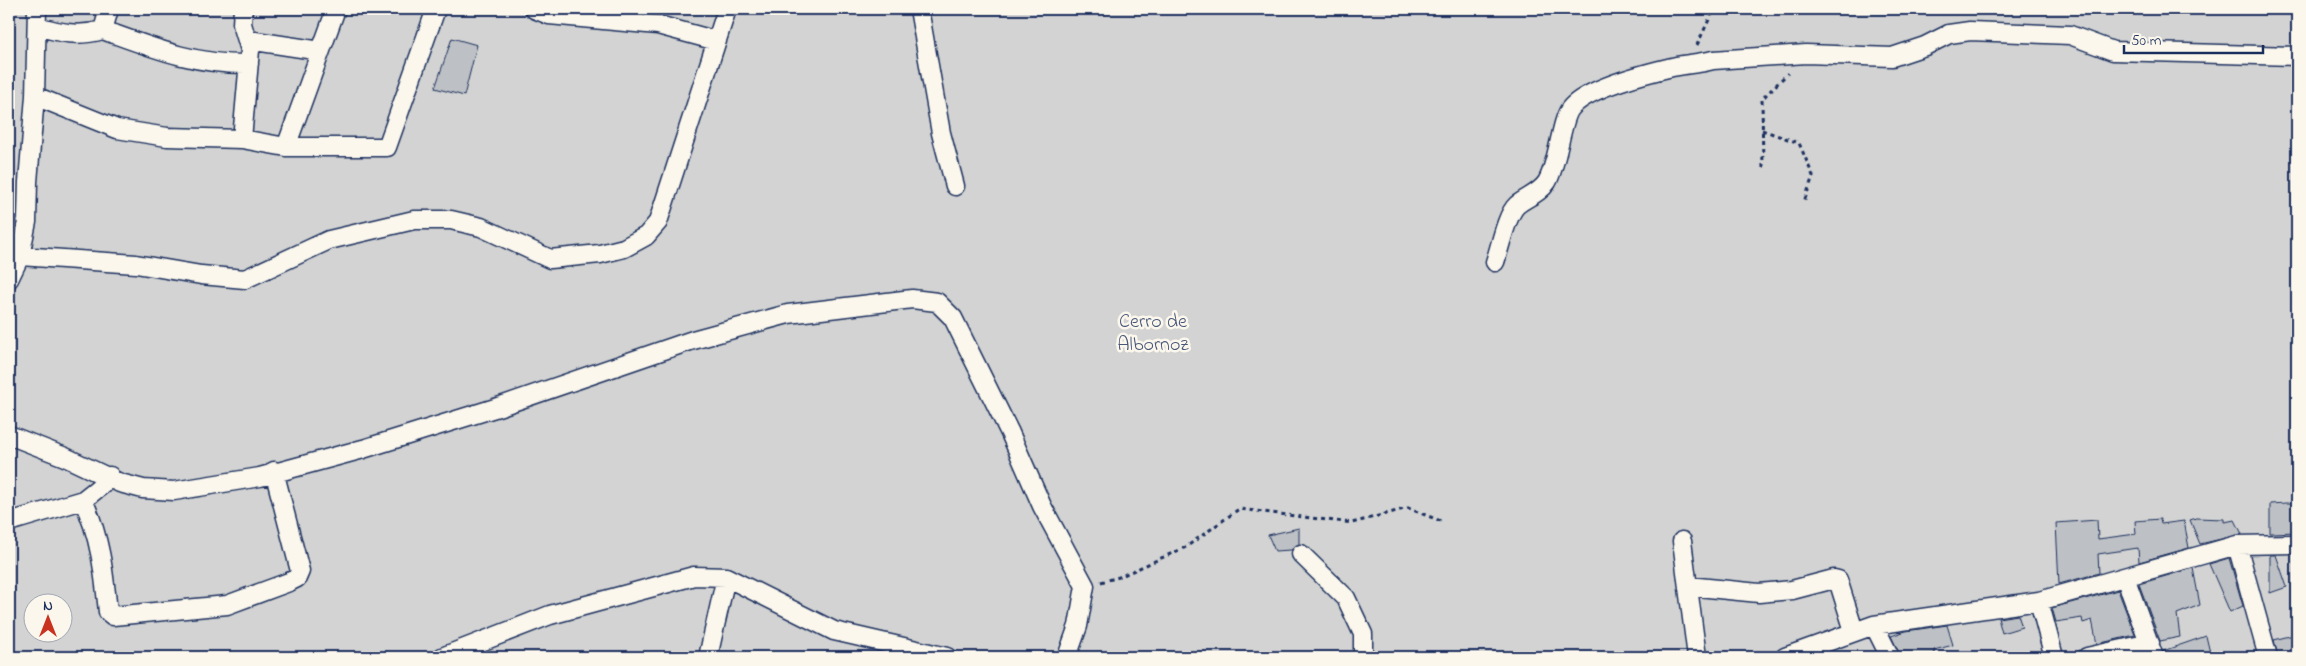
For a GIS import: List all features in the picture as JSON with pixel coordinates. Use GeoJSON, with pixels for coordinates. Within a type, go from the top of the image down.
{"type":"FeatureCollection","features":[{"type":"Feature","properties":{"kind":"street"},"geometry":{"type":"LineString","coordinates":[[103,30],[108,9]]}},
{"type":"Feature","properties":{"kind":"street"},"geometry":{"type":"LineString","coordinates":[[243,9],[242,24],[250,57]]}},
{"type":"Feature","properties":{"kind":"street"},"geometry":{"type":"LineString","coordinates":[[286,147],[336,9]]}},
{"type":"Feature","properties":{"kind":"street"},"geometry":{"type":"LineString","coordinates":[[35,96],[117,129],[167,137],[242,139],[286,147],[387,147],[436,9]]}},
{"type":"Feature","properties":{"kind":"street"},"geometry":{"type":"LineString","coordinates":[[534,9],[549,15],[658,25],[717,41]]}},
{"type":"Feature","properties":{"kind":"street"},"geometry":{"type":"LineString","coordinates":[[14,259],[136,264],[201,275],[245,279],[328,240],[414,220],[451,220],[480,227],[550,259],[600,254],[624,248],[646,236],[658,222],[728,9]]}},
{"type":"Feature","properties":{"kind":"street"},"geometry":{"type":"LineString","coordinates":[[919,9],[941,133],[955,186]]}},
{"type":"Feature","properties":{"kind":"street"},"geometry":{"type":"LineString","coordinates":[[37,17],[55,31],[84,35],[103,30],[180,58],[220,64],[250,57]]}},
{"type":"Feature","properties":{"kind":"street"},"geometry":{"type":"LineString","coordinates":[[9,279],[27,222],[28,182],[35,96],[37,17]]}},
{"type":"Feature","properties":{"kind":"street"},"geometry":{"type":"LineString","coordinates":[[1495,262],[1510,216],[1516,206],[1535,194],[1546,183],[1557,158],[1570,109],[1584,98],[1601,89],[1668,68],[1713,60],[1806,54],[1892,58],[1925,46],[1949,34],[1970,31],[2070,35],[2113,51],[2297,56]]}},
{"type":"Feature","properties":{"kind":"street"},"geometry":{"type":"LineString","coordinates":[[242,139],[250,57],[255,42],[321,51]]}},
{"type":"Feature","properties":{"kind":"street"},"geometry":{"type":"LineString","coordinates":[[9,436],[110,476],[120,482],[143,489],[174,491],[260,477],[363,449],[505,404],[693,340],[788,314],[912,299],[927,300],[936,302],[953,318],[1010,433],[1042,506],[1084,586],[1078,626],[1067,657]]}},
{"type":"Feature","properties":{"kind":"street"},"geometry":{"type":"LineString","coordinates":[[83,500],[94,524],[110,615],[227,605],[289,582],[297,578],[300,571],[274,472]]}},
{"type":"Feature","properties":{"kind":"street"},"geometry":{"type":"LineString","coordinates":[[9,522],[83,500],[110,476]]}},
{"type":"Feature","properties":{"kind":"street"},"geometry":{"type":"LineString","coordinates":[[1682,541],[1697,657]]}},
{"type":"Feature","properties":{"kind":"street"},"geometry":{"type":"LineString","coordinates":[[1785,657],[1874,625],[2039,601],[2237,546],[2297,544]]}},
{"type":"Feature","properties":{"kind":"street"},"geometry":{"type":"LineString","coordinates":[[2237,546],[2268,657]]}},
{"type":"Feature","properties":{"kind":"street"},"geometry":{"type":"LineString","coordinates":[[1301,554],[1346,598],[1363,634],[1363,657]]}},
{"type":"Feature","properties":{"kind":"street"},"geometry":{"type":"LineString","coordinates":[[442,657],[550,615],[694,576],[726,577],[834,630],[947,657]]}},
{"type":"Feature","properties":{"kind":"street"},"geometry":{"type":"LineString","coordinates":[[708,657],[726,577]]}},
{"type":"Feature","properties":{"kind":"street"},"geometry":{"type":"LineString","coordinates":[[2087,657],[2152,650],[2125,577]]}},
{"type":"Feature","properties":{"kind":"street"},"geometry":{"type":"LineString","coordinates":[[1688,586],[1759,593],[1792,590],[1834,579],[1838,580],[1854,631]]}},
{"type":"Feature","properties":{"kind":"street"},"geometry":{"type":"LineString","coordinates":[[2039,601],[2054,657]]}},
{"type":"Feature","properties":{"kind":"street"},"geometry":{"type":"LineString","coordinates":[[1874,625],[1890,657]]}},
{"type":"Feature","properties":{"kind":"path"},"geometry":{"type":"LineString","coordinates":[[1698,64],[1694,51],[1714,9]]}},
{"type":"Feature","properties":{"kind":"path"},"geometry":{"type":"LineString","coordinates":[[1763,168],[1762,99],[1806,54]]}},
{"type":"Feature","properties":{"kind":"path"},"geometry":{"type":"LineString","coordinates":[[1762,130],[1799,143],[1813,176],[1804,202]]}},
{"type":"Feature","properties":{"kind":"path"},"geometry":{"type":"LineString","coordinates":[[1084,586],[1119,577],[1186,547],[1239,509],[1352,523],[1408,508],[1443,522]]}},
{"type":"Feature","properties":{"kind":"green space","name":"Cerro de Albornoz"},"geometry":{"type":"Polygon","coordinates":[[[9,9],[2297,9],[2297,657],[9,657],[9,9]]]}},
{"type":"Feature","properties":{"kind":"building"},"geometry":{"type":"Polygon","coordinates":[[[452,38],[477,45],[464,96],[435,88],[452,38]]]}},
{"type":"Feature","properties":{"kind":"building"},"geometry":{"type":"Polygon","coordinates":[[[2297,503],[2297,532],[2270,533],[2270,504],[2297,503]]]}},
{"type":"Feature","properties":{"kind":"building"},"geometry":{"type":"Polygon","coordinates":[[[2196,518],[2224,519],[2224,522],[2235,520],[2242,534],[2200,544],[2190,520],[2196,518]]]}},
{"type":"Feature","properties":{"kind":"building"},"geometry":{"type":"Polygon","coordinates":[[[2160,519],[2161,524],[2184,521],[2189,548],[2139,562],[2138,548],[2098,554],[2099,573],[2059,584],[2056,523],[2097,520],[2098,539],[2136,534],[2135,521],[2160,519]]]}},
{"type":"Feature","properties":{"kind":"building"},"geometry":{"type":"Polygon","coordinates":[[[1299,528],[1299,544],[1291,550],[1275,551],[1268,535],[1299,528]]]}},
{"type":"Feature","properties":{"kind":"building"},"geometry":{"type":"Polygon","coordinates":[[[2270,555],[2276,555],[2287,587],[2270,593],[2270,555]]]}},
{"type":"Feature","properties":{"kind":"building"},"geometry":{"type":"Polygon","coordinates":[[[2229,558],[2243,606],[2230,612],[2209,564],[2229,558]]]}},
{"type":"Feature","properties":{"kind":"building"},"geometry":{"type":"Polygon","coordinates":[[[2193,568],[2200,605],[2177,614],[2180,637],[2160,641],[2139,584],[2193,568]]]}},
{"type":"Feature","properties":{"kind":"building"},"geometry":{"type":"Polygon","coordinates":[[[2118,590],[2135,635],[2097,644],[2092,620],[2083,623],[2082,618],[2056,622],[2052,608],[2118,590]]]}},
{"type":"Feature","properties":{"kind":"building"},"geometry":{"type":"Polygon","coordinates":[[[2018,615],[2022,627],[2002,633],[1998,618],[2018,615]]]}},
{"type":"Feature","properties":{"kind":"building"},"geometry":{"type":"Polygon","coordinates":[[[1947,625],[1953,645],[1934,650],[1936,657],[1901,657],[1891,636],[1906,631],[1947,625]]]}},
{"type":"Feature","properties":{"kind":"building"},"geometry":{"type":"Polygon","coordinates":[[[2297,634],[2297,657],[2278,657],[2274,640],[2297,634]]]}},
{"type":"Feature","properties":{"kind":"building"},"geometry":{"type":"Polygon","coordinates":[[[2206,636],[2211,657],[2164,657],[2163,651],[2206,636]]]}}]}
